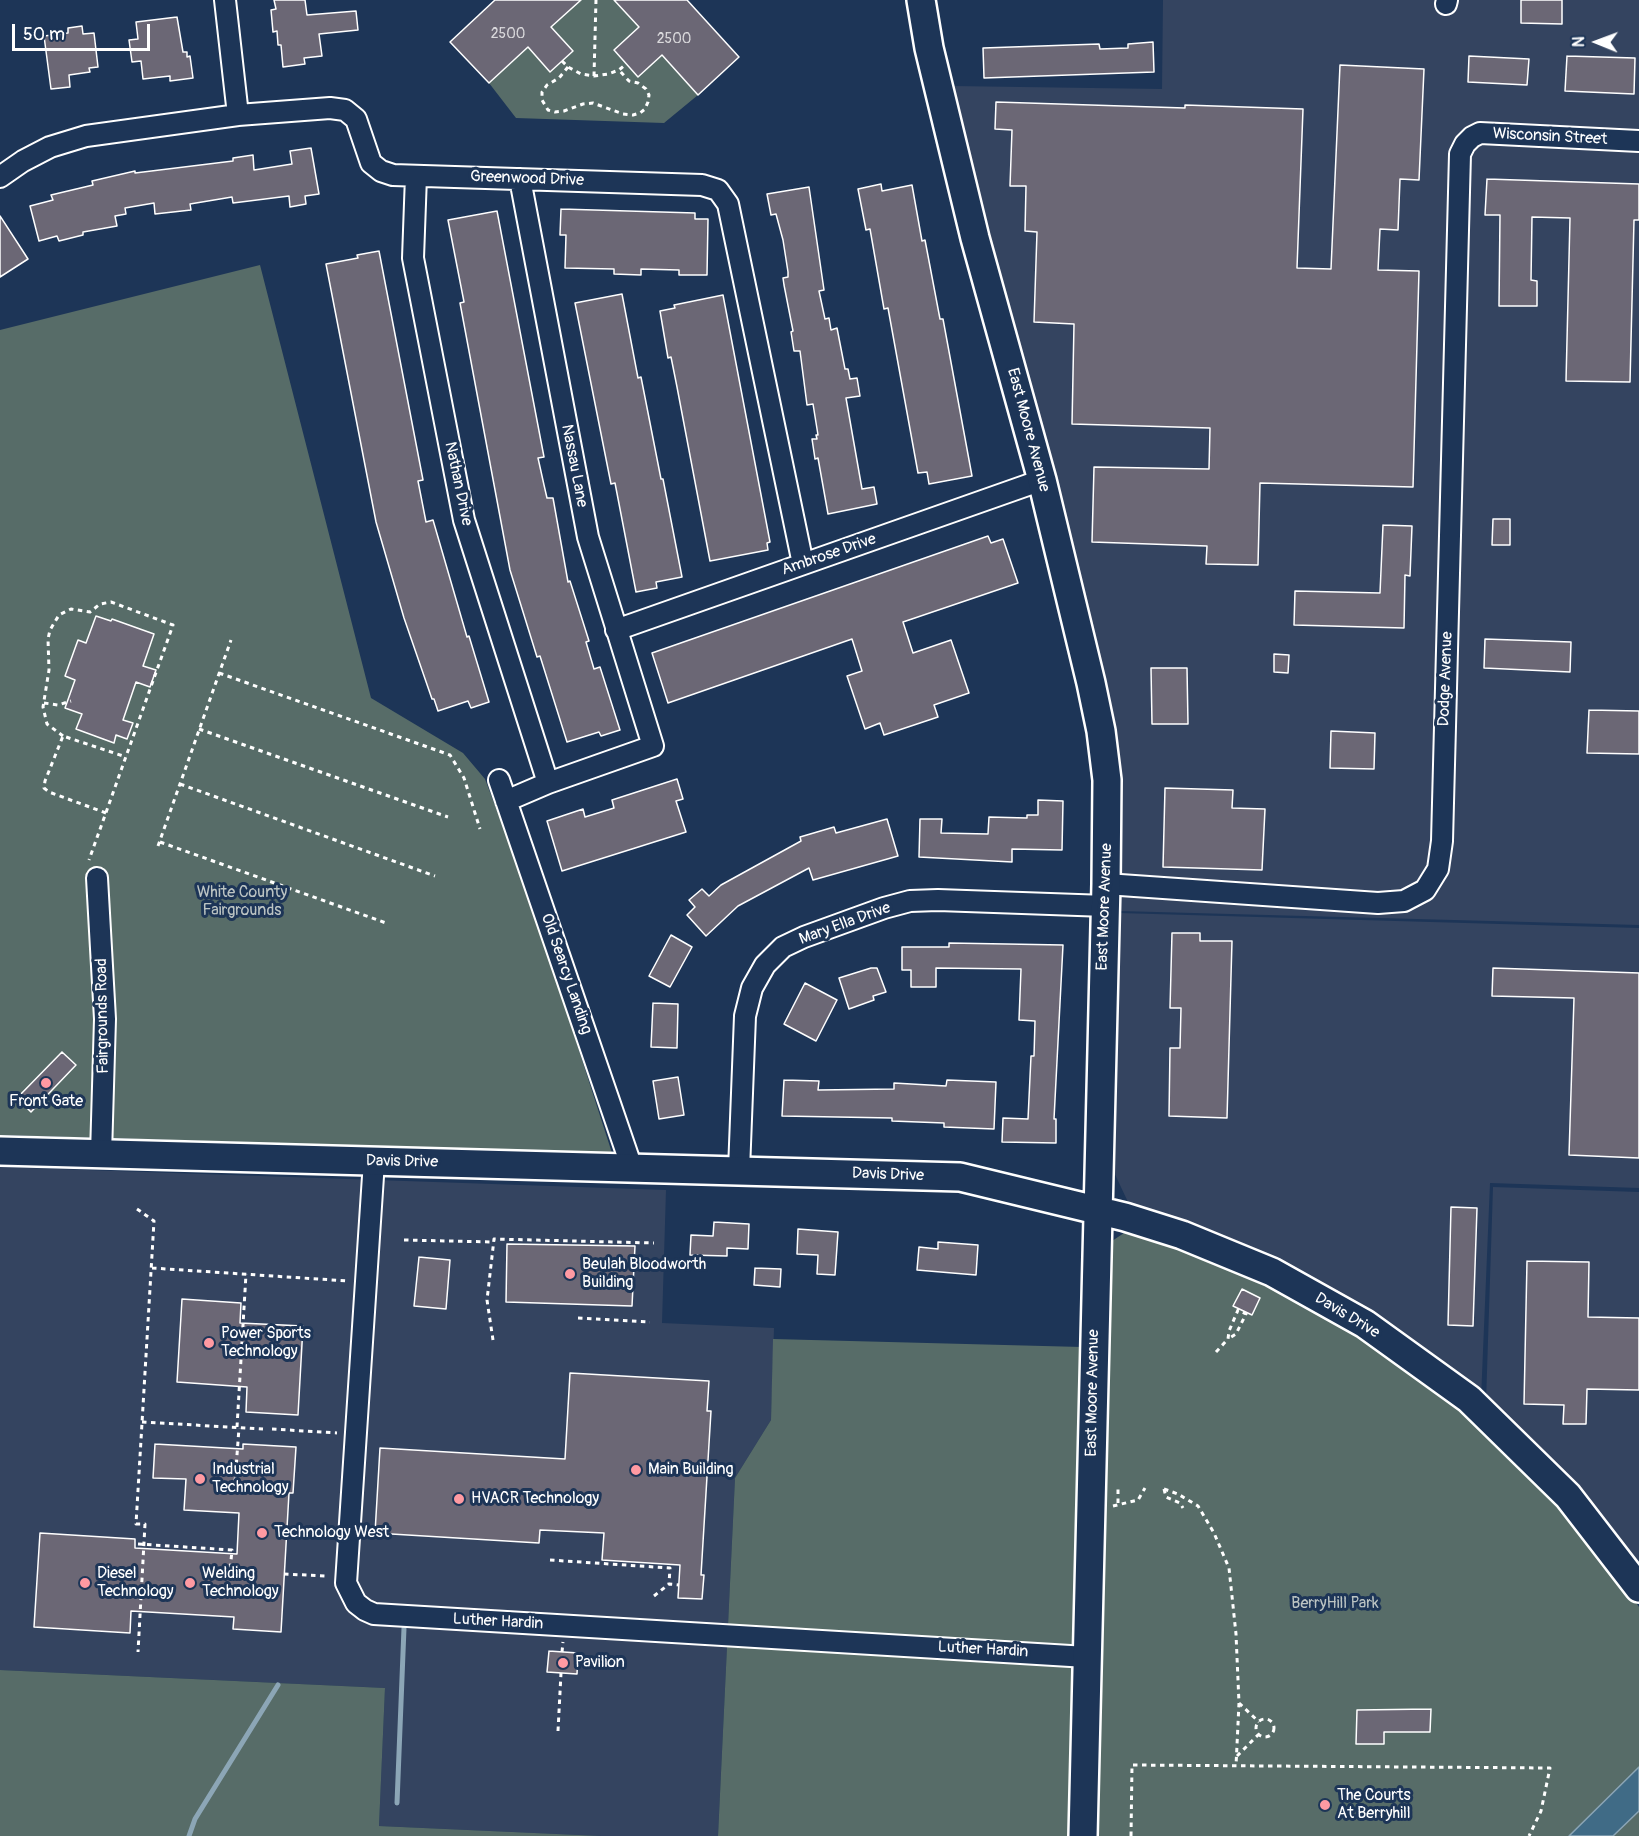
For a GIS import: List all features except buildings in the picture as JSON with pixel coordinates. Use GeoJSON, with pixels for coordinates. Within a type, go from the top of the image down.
{"type":"FeatureCollection","features":[{"type":"Feature","properties":{"kind":"street"},"geometry":{"type":"LineString","coordinates":[[225,0],[238,115]]}},
{"type":"Feature","properties":{"kind":"street","name":"East Moore Avenue"},"geometry":{"type":"LineString","coordinates":[[921,0],[929,48],[975,238],[1042,480],[1089,674],[1101,731],[1107,780],[1083,1836]]}},
{"type":"Feature","properties":{"kind":"street","name":"Greenwood Drive"},"geometry":{"type":"LineString","coordinates":[[0,177],[23,161],[50,147],[86,136],[238,115],[330,108],[345,110],[356,119],[371,164],[393,175],[702,185],[718,190],[728,204],[803,564]]}},
{"type":"Feature","properties":{"kind":"street","name":"Wisconsin Street"},"geometry":{"type":"LineString","coordinates":[[1465,144],[1480,133],[1639,141]]}},
{"type":"Feature","properties":{"kind":"street","name":"Dodge Avenue"},"geometry":{"type":"LineString","coordinates":[[1106,895],[1378,903],[1404,901],[1425,890],[1437,869],[1442,841],[1459,166],[1460,154],[1465,144]]}},
{"type":"Feature","properties":{"kind":"street","name":"Nathan Drive"},"geometry":{"type":"LineString","coordinates":[[416,176],[413,258],[464,520],[548,783]]}},
{"type":"Feature","properties":{"kind":"street","name":"Nassau Lane"},"geometry":{"type":"LineString","coordinates":[[520,179],[588,537],[652,746],[548,783]]}},
{"type":"Feature","properties":{"kind":"street","name":"Ambrose Drive"},"geometry":{"type":"LineString","coordinates":[[616,630],[1042,480]]}},
{"type":"Feature","properties":{"kind":"street","name":"Old Searcy Landing"},"geometry":{"type":"LineString","coordinates":[[500,780],[632,1168]]}},
{"type":"Feature","properties":{"kind":"street"},"geometry":{"type":"LineString","coordinates":[[506,801],[548,783]]}},
{"type":"Feature","properties":{"kind":"street","name":"Fairgrounds Road"},"geometry":{"type":"LineString","coordinates":[[97,878],[105,1009],[102,1154]]}},
{"type":"Feature","properties":{"kind":"street","name":"Mary Ella Drive"},"geometry":{"type":"LineString","coordinates":[[740,1170],[745,1016],[752,988],[765,965],[783,947],[824,929],[910,901],[1106,895]]}},
{"type":"Feature","properties":{"kind":"street","name":"Davis Drive"},"geometry":{"type":"LineString","coordinates":[[0,1151],[960,1177],[1125,1217],[1182,1235],[1272,1272],[1365,1324],[1469,1399],[1568,1496],[1639,1588]]}},
{"type":"Feature","properties":{"kind":"street","name":"Luther Hardin"},"geometry":{"type":"LineString","coordinates":[[374,1161],[346,1583],[356,1603],[365,1610],[374,1614],[1088,1657]]}},
{"type":"Feature","properties":{"kind":"path"},"geometry":{"type":"LineString","coordinates":[[594,76],[596,0]]}},
{"type":"Feature","properties":{"kind":"path"},"geometry":{"type":"LineString","coordinates":[[562,61],[581,74],[594,76],[619,70],[626,64]]}},
{"type":"Feature","properties":{"kind":"path"},"geometry":{"type":"LineString","coordinates":[[568,67],[560,78],[547,85],[542,92],[542,100],[548,110],[564,111],[593,103],[622,114],[640,113],[645,109],[649,95],[646,89],[638,83],[629,81],[619,70]]}},
{"type":"Feature","properties":{"kind":"path"},"geometry":{"type":"LineString","coordinates":[[89,860],[126,757],[173,624],[111,602],[100,604],[90,612],[78,609],[58,615],[48,639],[49,670],[44,703],[47,724],[63,736],[126,757]]}},
{"type":"Feature","properties":{"kind":"path"},"geometry":{"type":"LineString","coordinates":[[231,640],[159,844],[386,923]]}},
{"type":"Feature","properties":{"kind":"path"},"geometry":{"type":"LineString","coordinates":[[219,673],[450,755],[464,778],[480,829]]}},
{"type":"Feature","properties":{"kind":"path"},"geometry":{"type":"LineString","coordinates":[[44,703],[58,705],[71,701]]}},
{"type":"Feature","properties":{"kind":"path"},"geometry":{"type":"LineString","coordinates":[[199,729],[448,818]]}},
{"type":"Feature","properties":{"kind":"path"},"geometry":{"type":"LineString","coordinates":[[63,736],[44,788],[49,792],[106,813]]}},
{"type":"Feature","properties":{"kind":"path"},"geometry":{"type":"LineString","coordinates":[[180,784],[435,876]]}},
{"type":"Feature","properties":{"kind":"path"},"geometry":{"type":"LineString","coordinates":[[137,1209],[154,1221],[136,1524],[145,1524],[138,1652]]}},
{"type":"Feature","properties":{"kind":"path"},"geometry":{"type":"LineString","coordinates":[[493,1340],[487,1299],[494,1239],[654,1243]]}},
{"type":"Feature","properties":{"kind":"path"},"geometry":{"type":"LineString","coordinates":[[404,1240],[494,1242]]}},
{"type":"Feature","properties":{"kind":"path"},"geometry":{"type":"LineString","coordinates":[[152,1268],[348,1280],[348,1292]]}},
{"type":"Feature","properties":{"kind":"path"},"geometry":{"type":"LineString","coordinates":[[235,1482],[246,1274]]}},
{"type":"Feature","properties":{"kind":"path"},"geometry":{"type":"LineString","coordinates":[[1216,1352],[1236,1334],[1246,1313],[1239,1309],[1228,1330],[1228,1339]]}},
{"type":"Feature","properties":{"kind":"path"},"geometry":{"type":"LineString","coordinates":[[578,1318],[650,1322]]}},
{"type":"Feature","properties":{"kind":"path"},"geometry":{"type":"LineString","coordinates":[[142,1422],[263,1429]]}},
{"type":"Feature","properties":{"kind":"path"},"geometry":{"type":"LineString","coordinates":[[273,1430],[345,1433]]}},
{"type":"Feature","properties":{"kind":"path"},"geometry":{"type":"LineString","coordinates":[[1118,1486],[1118,1503]]}},
{"type":"Feature","properties":{"kind":"path"},"geometry":{"type":"LineString","coordinates":[[1111,1513],[1112,1506],[1118,1503],[1132,1503],[1138,1500],[1145,1488]]}},
{"type":"Feature","properties":{"kind":"path"},"geometry":{"type":"LineString","coordinates":[[1183,1508],[1180,1503],[1166,1497],[1164,1490],[1178,1494],[1198,1506],[1218,1541],[1229,1568],[1236,1634],[1239,1702],[1236,1766]]}},
{"type":"Feature","properties":{"kind":"path"},"geometry":{"type":"LineString","coordinates":[[138,1544],[232,1550],[231,1571]]}},
{"type":"Feature","properties":{"kind":"path"},"geometry":{"type":"LineString","coordinates":[[550,1560],[670,1568],[669,1584]]}},
{"type":"Feature","properties":{"kind":"path"},"geometry":{"type":"LineString","coordinates":[[284,1574],[330,1576]]}},
{"type":"Feature","properties":{"kind":"path"},"geometry":{"type":"LineString","coordinates":[[654,1596],[669,1584],[679,1584]]}},
{"type":"Feature","properties":{"kind":"path"},"geometry":{"type":"LineString","coordinates":[[558,1731],[561,1673]]}},
{"type":"Feature","properties":{"kind":"path"},"geometry":{"type":"LineString","coordinates":[[1239,1702],[1259,1722]]}},
{"type":"Feature","properties":{"kind":"path"},"geometry":{"type":"LineString","coordinates":[[1258,1734],[1267,1737],[1274,1731],[1274,1726],[1268,1720],[1259,1722]]}},
{"type":"Feature","properties":{"kind":"path"},"geometry":{"type":"LineString","coordinates":[[1258,1734],[1259,1722]]}},
{"type":"Feature","properties":{"kind":"path"},"geometry":{"type":"LineString","coordinates":[[1236,1757],[1258,1734]]}},
{"type":"Feature","properties":{"kind":"path"},"geometry":{"type":"LineString","coordinates":[[1131,1836],[1132,1765],[1550,1768],[1541,1811],[1528,1836]]}},
{"type":"Feature","properties":{"kind":"shaded area"},"geometry":{"type":"Polygon","coordinates":[[[1163,0],[1639,0],[1639,925],[1119,911],[1120,874],[1115,743],[1006,313],[952,86],[1162,89],[1163,0]]]}},
{"type":"Feature","properties":{"kind":"shaded area"},"geometry":{"type":"Polygon","coordinates":[[[1119,913],[1639,928],[1639,1188],[1490,1183],[1481,1399],[1442,1370],[1277,1259],[1128,1202],[1112,1168],[1119,913]]]}},
{"type":"Feature","properties":{"kind":"shaded area"},"geometry":{"type":"Polygon","coordinates":[[[0,1167],[666,1190],[662,1323],[774,1328],[771,1420],[735,1478],[718,1836],[601,1836],[379,1826],[385,1688],[0,1670],[0,1167]]]}},
{"type":"Feature","properties":{"kind":"shaded area"},"geometry":{"type":"Polygon","coordinates":[[[1493,1187],[1639,1192],[1639,1570],[1486,1402],[1493,1187]]]}},
{"type":"Feature","properties":{"kind":"shaded area"},"geometry":{"type":"Polygon","coordinates":[[[1639,1767],[1639,1811],[1613,1836],[1569,1836],[1639,1767]]]}},
{"type":"Feature","properties":{"kind":"green space"},"geometry":{"type":"Polygon","coordinates":[[[581,0],[614,0],[639,27],[614,51],[638,77],[662,55],[698,95],[664,123],[516,118],[489,83],[528,47],[550,72],[573,51],[551,27],[581,0]]]}},
{"type":"Feature","properties":{"kind":"green space","name":"White County Fairgrounds"},"geometry":{"type":"Polygon","coordinates":[[[260,265],[371,698],[463,753],[485,779],[529,895],[612,1153],[0,1135],[0,330],[260,265]]]}},
{"type":"Feature","properties":{"kind":"green space","name":"BerryHill Park"},"geometry":{"type":"Polygon","coordinates":[[[1127,1231],[1195,1251],[1275,1286],[1366,1338],[1456,1401],[1544,1485],[1617,1574],[1639,1607],[1639,1767],[1569,1836],[1097,1836],[1112,1241],[1127,1231]]]}},
{"type":"Feature","properties":{"kind":"green space"},"geometry":{"type":"Polygon","coordinates":[[[773,1339],[1082,1347],[1071,1836],[718,1836],[735,1478],[771,1420],[773,1339]]]}},
{"type":"Feature","properties":{"kind":"green space"},"geometry":{"type":"Polygon","coordinates":[[[0,1670],[385,1688],[379,1826],[601,1836],[0,1836],[0,1670]]]}},
{"type":"Feature","properties":{"kind":"green space"},"geometry":{"type":"Polygon","coordinates":[[[1639,1811],[1639,1836],[1613,1836],[1639,1811]]]}},
{"type":"Feature","properties":{"kind":"waterway"},"geometry":{"type":"LineString","coordinates":[[397,1803],[404,1628]]}},
{"type":"Feature","properties":{"kind":"waterway"},"geometry":{"type":"LineString","coordinates":[[189,1836],[195,1819],[278,1685]]}},
{"type":"Feature","properties":{"kind":"place","name":"Front Gate"},"geometry":{"type":"Point","coordinates":[46,1083]}},
{"type":"Feature","properties":{"kind":"place","name":"Beulah Bloodworth Building"},"geometry":{"type":"Point","coordinates":[570,1274]}},
{"type":"Feature","properties":{"kind":"place","name":"Power Sports Technology"},"geometry":{"type":"Point","coordinates":[209,1343]}},
{"type":"Feature","properties":{"kind":"place","name":"Main Building"},"geometry":{"type":"Point","coordinates":[636,1470]}},
{"type":"Feature","properties":{"kind":"place","name":"Industrial Technology"},"geometry":{"type":"Point","coordinates":[200,1479]}},
{"type":"Feature","properties":{"kind":"place","name":"HVACR Technology"},"geometry":{"type":"Point","coordinates":[459,1499]}},
{"type":"Feature","properties":{"kind":"place","name":"Technology West"},"geometry":{"type":"Point","coordinates":[262,1533]}},
{"type":"Feature","properties":{"kind":"place","name":"Diesel Technology"},"geometry":{"type":"Point","coordinates":[85,1583]}},
{"type":"Feature","properties":{"kind":"place","name":"Welding Technology"},"geometry":{"type":"Point","coordinates":[190,1583]}},
{"type":"Feature","properties":{"kind":"place","name":"Pavilion"},"geometry":{"type":"Point","coordinates":[563,1663]}},
{"type":"Feature","properties":{"kind":"place","name":"The Courts At Berryhill"},"geometry":{"type":"Point","coordinates":[1325,1805]}}]}
